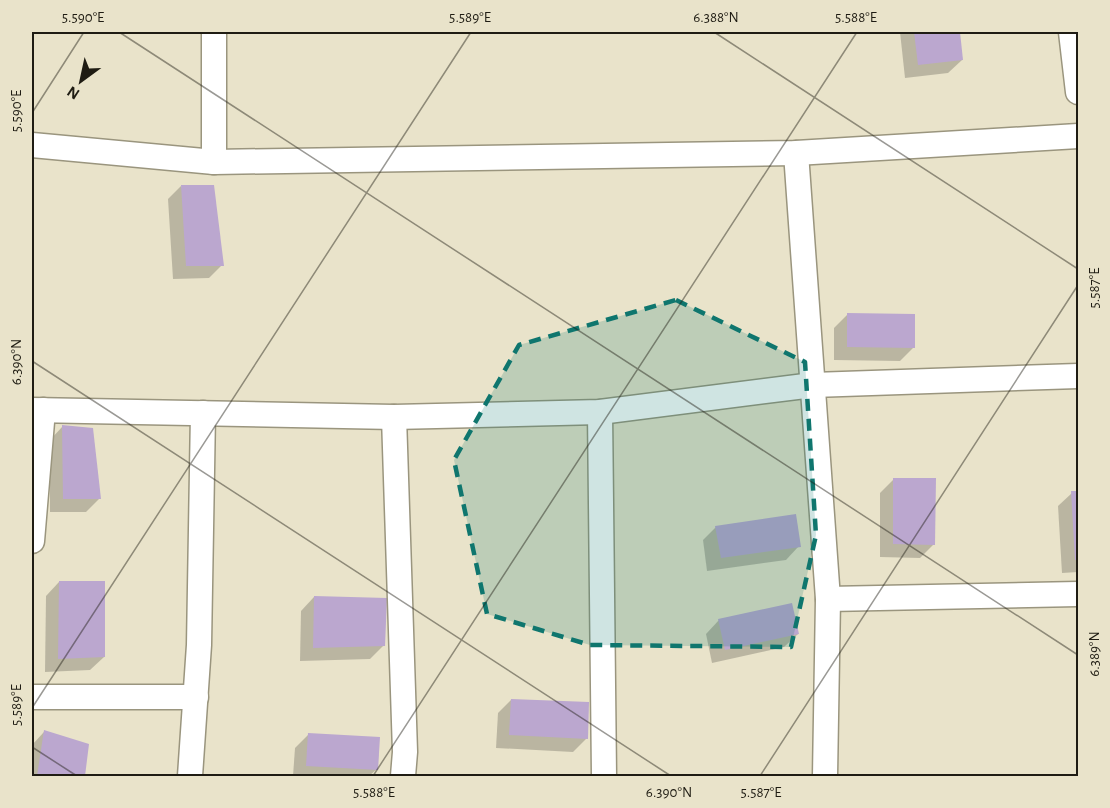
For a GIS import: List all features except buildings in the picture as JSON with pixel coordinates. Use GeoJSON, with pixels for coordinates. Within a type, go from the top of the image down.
{"type":"FeatureCollection","features":[{"type":"Feature","properties":{"kind":"street"},"geometry":{"type":"LineString","coordinates":[[214,32],[214,162]]}},
{"type":"Feature","properties":{"kind":"street"},"geometry":{"type":"LineString","coordinates":[[1071,32],[1078,92]]}},
{"type":"Feature","properties":{"kind":"street"},"geometry":{"type":"LineString","coordinates":[[32,145],[214,162],[796,153],[1078,136]]}},
{"type":"Feature","properties":{"kind":"street"},"geometry":{"type":"LineString","coordinates":[[796,153],[828,599],[825,777]]}},
{"type":"Feature","properties":{"kind":"street"},"geometry":{"type":"LineString","coordinates":[[32,541],[37,410],[394,417],[600,412],[813,386],[1078,376]]}},
{"type":"Feature","properties":{"kind":"street"},"geometry":{"type":"LineString","coordinates":[[600,412],[604,777]]}},
{"type":"Feature","properties":{"kind":"street"},"geometry":{"type":"LineString","coordinates":[[190,777],[199,645],[204,413]]}},
{"type":"Feature","properties":{"kind":"street"},"geometry":{"type":"LineString","coordinates":[[394,417],[404,740],[403,777]]}},
{"type":"Feature","properties":{"kind":"street"},"geometry":{"type":"LineString","coordinates":[[828,599],[1078,594]]}},
{"type":"Feature","properties":{"kind":"street"},"geometry":{"type":"LineString","coordinates":[[32,697],[196,697]]}},
{"type":"Feature","properties":{"kind":"highlighted area"},"geometry":{"type":"Polygon","coordinates":[[[676,300],[805,362],[816,535],[791,647],[590,645],[487,614],[454,460],[519,345],[676,300]]]}}]}
